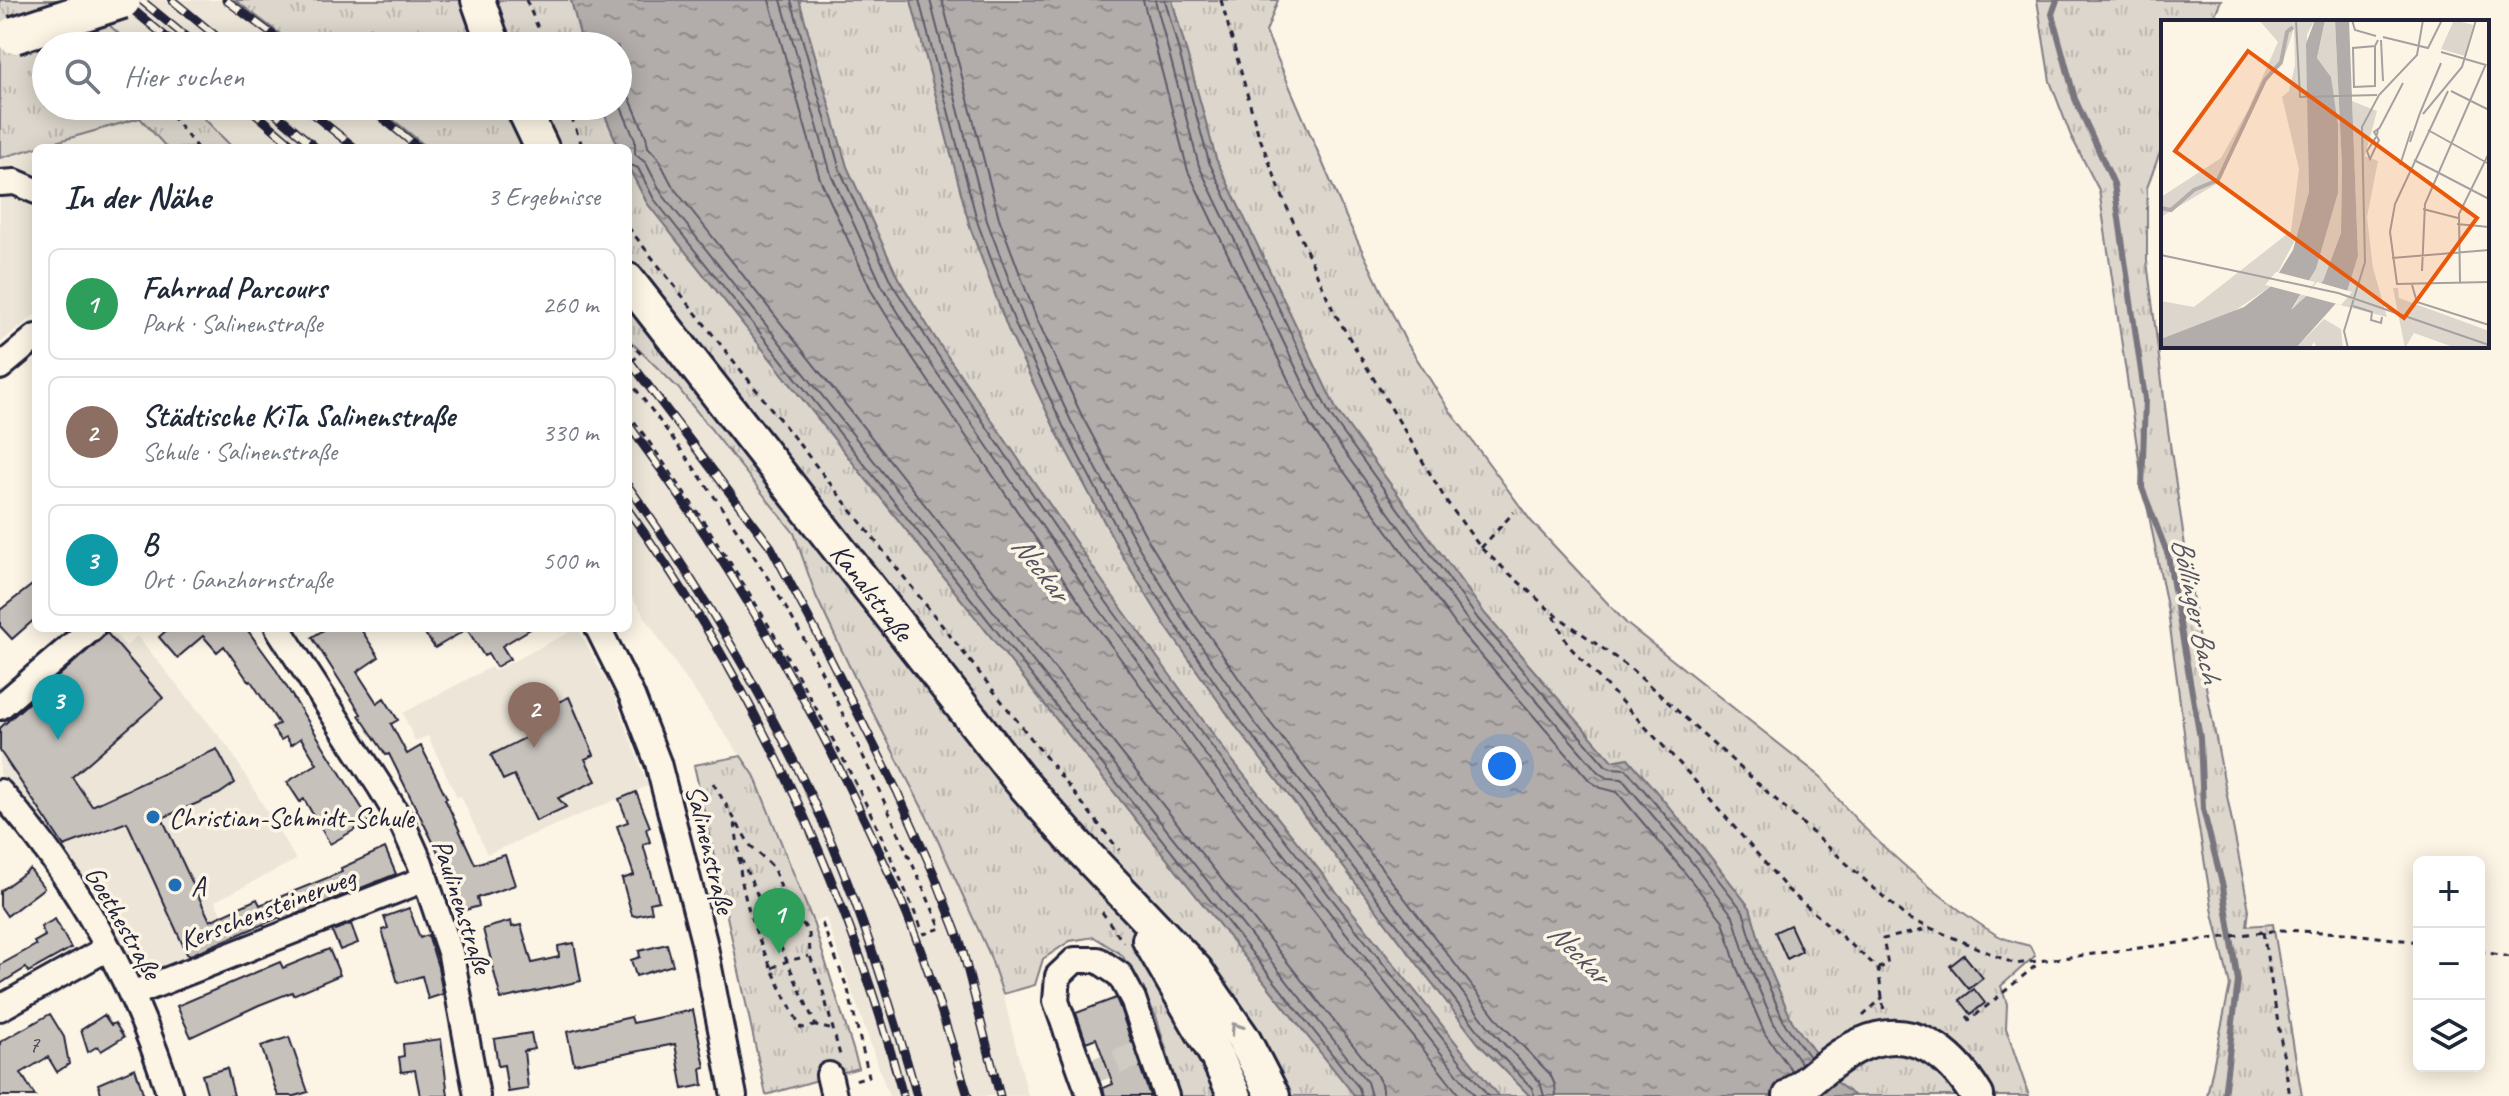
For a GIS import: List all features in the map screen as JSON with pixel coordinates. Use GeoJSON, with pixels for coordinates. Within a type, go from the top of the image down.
{"type":"FeatureCollection","features":[{"type":"Feature","properties":{"kind":"highway"},"geometry":{"type":"LineString","coordinates":[[14,35],[122,0]]}},
{"type":"Feature","properties":{"kind":"main road"},"geometry":{"type":"LineString","coordinates":[[478,0],[489,32]]}},
{"type":"Feature","properties":{"kind":"main road"},"geometry":{"type":"LineString","coordinates":[[529,120],[540,144]]}},
{"type":"Feature","properties":{"kind":"main road","name":"Kanalstraße"},"geometry":{"type":"LineString","coordinates":[[632,285],[1018,778],[1123,896],[1196,970],[1243,1038],[1273,1096]]}},
{"type":"Feature","properties":{"kind":"main road","name":"Kanalstraße"},"geometry":{"type":"LineString","coordinates":[[1123,896],[1202,1030],[1235,1096]]}},
{"type":"Feature","properties":{"kind":"main road"},"geometry":{"type":"LineString","coordinates":[[1790,1096],[1842,1055],[1862,1044],[1900,1038],[1932,1046],[1963,1072],[1977,1096]]}},
{"type":"Feature","properties":{"kind":"street"},"geometry":{"type":"LineString","coordinates":[[0,183],[15,182],[32,189]]}},
{"type":"Feature","properties":{"kind":"street"},"geometry":{"type":"LineString","coordinates":[[0,367],[32,340]]}},
{"type":"Feature","properties":{"kind":"street"},"geometry":{"type":"LineString","coordinates":[[0,707],[87,632]]}},
{"type":"Feature","properties":{"kind":"street","name":"Paulinenstraße"},"geometry":{"type":"LineString","coordinates":[[281,632],[402,823],[451,955],[477,1096]]}},
{"type":"Feature","properties":{"kind":"street","name":"Salinenstraße"},"geometry":{"type":"LineString","coordinates":[[600,632],[632,696],[658,763],[704,942],[734,1096]]}},
{"type":"Feature","properties":{"kind":"street","name":"Goethestraße"},"geometry":{"type":"LineString","coordinates":[[0,792],[58,867],[108,948],[132,994],[170,1096]]}},
{"type":"Feature","properties":{"kind":"street","name":"Kerschensteinerweg"},"geometry":{"type":"LineString","coordinates":[[132,994],[425,879]]}},
{"type":"Feature","properties":{"kind":"street"},"geometry":{"type":"LineString","coordinates":[[0,1008],[108,948]]}},
{"type":"Feature","properties":{"kind":"street"},"geometry":{"type":"LineString","coordinates":[[1090,1096],[1056,1001],[1058,976],[1075,960],[1098,960],[1120,975],[1133,999],[1166,1096]]}},
{"type":"Feature","properties":{"kind":"path"},"geometry":{"type":"LineString","coordinates":[[526,0],[540,32]]}},
{"type":"Feature","properties":{"kind":"path"},"geometry":{"type":"LineString","coordinates":[[1221,0],[1258,133],[1285,203],[1334,312],[1447,502],[1481,548],[1552,612],[1630,668],[1907,918],[2015,964],[2263,932],[2344,933],[2413,941]]}},
{"type":"Feature","properties":{"kind":"path"},"geometry":{"type":"LineString","coordinates":[[175,120],[194,144]]}},
{"type":"Feature","properties":{"kind":"path"},"geometry":{"type":"LineString","coordinates":[[572,120],[581,144]]}},
{"type":"Feature","properties":{"kind":"path"},"geometry":{"type":"LineString","coordinates":[[632,232],[1119,850]]}},
{"type":"Feature","properties":{"kind":"path"},"geometry":{"type":"LineString","coordinates":[[632,345],[641,354],[632,361]]}},
{"type":"Feature","properties":{"kind":"path"},"geometry":{"type":"LineString","coordinates":[[632,384],[746,542],[816,661],[870,770],[941,928],[924,934],[868,808],[808,693],[730,561],[632,419]]}},
{"type":"Feature","properties":{"kind":"path"},"geometry":{"type":"LineString","coordinates":[[1481,548],[1514,512]]}},
{"type":"Feature","properties":{"kind":"path"},"geometry":{"type":"LineString","coordinates":[[1552,612],[1568,645],[1683,767],[1788,890],[1878,968],[1883,997]]}},
{"type":"Feature","properties":{"kind":"path"},"geometry":{"type":"LineString","coordinates":[[713,783],[750,845],[773,867],[787,903],[809,932],[810,956],[842,1057],[832,1086]]}},
{"type":"Feature","properties":{"kind":"path"},"geometry":{"type":"LineString","coordinates":[[734,819],[741,887],[772,968],[801,1028],[816,1026],[834,1030]]}},
{"type":"Feature","properties":{"kind":"path"},"geometry":{"type":"LineString","coordinates":[[739,854],[816,1026]]}},
{"type":"Feature","properties":{"kind":"path"},"geometry":{"type":"LineString","coordinates":[[822,923],[848,990],[869,1076],[832,1086]]}},
{"type":"Feature","properties":{"kind":"path"},"geometry":{"type":"LineString","coordinates":[[1878,968],[1888,965],[1883,939],[1930,928]]}},
{"type":"Feature","properties":{"kind":"path"},"geometry":{"type":"LineString","coordinates":[[2263,932],[2290,1096]]}},
{"type":"Feature","properties":{"kind":"path"},"geometry":{"type":"LineString","coordinates":[[2485,952],[2509,957]]}},
{"type":"Feature","properties":{"kind":"path"},"geometry":{"type":"LineString","coordinates":[[772,968],[810,956]]}},
{"type":"Feature","properties":{"kind":"path"},"geometry":{"type":"LineString","coordinates":[[1967,1016],[1970,1020],[2040,962]]}},
{"type":"Feature","properties":{"kind":"shaded area"},"geometry":{"type":"Polygon","coordinates":[[[82,0],[241,0],[282,32],[117,32],[82,0]]]}},
{"type":"Feature","properties":{"kind":"shaded area"},"geometry":{"type":"Polygon","coordinates":[[[142,120],[163,144],[49,144],[142,120]]]}},
{"type":"Feature","properties":{"kind":"shaded area"},"geometry":{"type":"Polygon","coordinates":[[[206,120],[393,120],[423,144],[229,144],[206,120]]]}},
{"type":"Feature","properties":{"kind":"shaded area"},"geometry":{"type":"Polygon","coordinates":[[[32,149],[32,317],[0,343],[0,158],[32,149]]]}},
{"type":"Feature","properties":{"kind":"shaded area"},"geometry":{"type":"Polygon","coordinates":[[[632,342],[678,388],[794,533],[816,596],[929,821],[989,953],[1003,994],[1028,1096],[889,1096],[826,918],[813,922],[754,775],[632,597],[632,342]]]}},
{"type":"Feature","properties":{"kind":"shaded area","name":"Christian-Schmidt-Schule"},"geometry":{"type":"Polygon","coordinates":[[[103,632],[112,632],[126,646],[137,636],[229,748],[296,860],[215,901],[236,947],[145,985],[79,872],[0,774],[0,721],[103,632]]]}},
{"type":"Feature","properties":{"kind":"shaded area"},"geometry":{"type":"Polygon","coordinates":[[[570,632],[580,632],[614,696],[648,786],[487,854],[461,796],[457,797],[428,736],[415,741],[403,713],[491,667],[494,671],[570,632]]]}},
{"type":"Feature","properties":{"kind":"green space"},"geometry":{"type":"Polygon","coordinates":[[[0,0],[82,0],[117,32],[32,32],[32,120],[133,120],[49,144],[32,144],[32,149],[0,158],[0,0]]]}},
{"type":"Feature","properties":{"kind":"green space"},"geometry":{"type":"Polygon","coordinates":[[[235,0],[571,0],[579,32],[277,32],[235,0]]]}},
{"type":"Feature","properties":{"kind":"green space"},"geometry":{"type":"Polygon","coordinates":[[[799,0],[911,0],[970,227],[1008,329],[1055,429],[1122,555],[1165,625],[1238,729],[1478,1043],[1530,1096],[1498,1096],[1228,755],[1109,591],[937,341],[898,278],[847,167],[799,0]]]}},
{"type":"Feature","properties":{"kind":"green space"},"geometry":{"type":"Polygon","coordinates":[[[1172,0],[1278,0],[1266,32],[1346,217],[1405,340],[1448,408],[1531,521],[1627,624],[1821,777],[1856,819],[1901,863],[1995,934],[2030,946],[2035,956],[2001,986],[2007,1004],[2006,1028],[2029,1096],[1855,1096],[1836,1083],[1792,1021],[1764,956],[1750,908],[1628,758],[1612,761],[1485,614],[1337,411],[1216,159],[1172,0]]]}},
{"type":"Feature","properties":{"kind":"green space"},"geometry":{"type":"Polygon","coordinates":[[[2037,0],[2221,0],[2213,20],[2161,20],[2161,150],[2147,188],[2147,261],[2204,676],[2249,910],[2247,926],[2273,924],[2302,1096],[2207,1096],[2230,985],[2213,913],[2188,762],[2168,612],[2142,480],[2099,190],[2071,136],[2050,81],[2037,0]]]}},
{"type":"Feature","properties":{"kind":"green space"},"geometry":{"type":"Polygon","coordinates":[[[142,120],[206,120],[229,144],[163,144],[142,120]]]}},
{"type":"Feature","properties":{"kind":"green space"},"geometry":{"type":"Polygon","coordinates":[[[393,120],[607,120],[617,144],[423,144],[393,120]]]}},
{"type":"Feature","properties":{"kind":"green space"},"geometry":{"type":"Polygon","coordinates":[[[632,174],[647,203],[1355,1096],[1180,1096],[1156,1016],[1122,955],[1094,937],[1070,941],[1043,959],[1035,985],[1003,994],[989,953],[929,821],[816,596],[794,533],[678,388],[632,343],[632,174]]]}},
{"type":"Feature","properties":{"kind":"green space"},"geometry":{"type":"Polygon","coordinates":[[[741,756],[754,775],[813,922],[859,1068],[766,1095],[694,765],[741,756]]]}},
{"type":"Feature","properties":{"kind":"water","name":"Neckar"},"geometry":{"type":"Polygon","coordinates":[[[571,0],[799,0],[847,167],[898,278],[937,341],[1109,591],[1228,755],[1498,1096],[1355,1096],[647,203],[632,174],[632,144],[617,144],[607,120],[632,120],[632,32],[579,32],[571,0]]]}},
{"type":"Feature","properties":{"kind":"water","name":"Neckar"},"geometry":{"type":"Polygon","coordinates":[[[911,0],[1172,0],[1216,159],[1337,411],[1485,614],[1612,761],[1628,758],[1750,908],[1764,956],[1792,1021],[1836,1082],[1855,1096],[1530,1096],[1478,1043],[1238,729],[1165,625],[1122,555],[1055,429],[1008,329],[970,227],[911,0]]]}},
{"type":"Feature","properties":{"kind":"building"},"geometry":{"type":"Polygon","coordinates":[[[32,585],[32,622],[12,639],[0,626],[0,610],[32,585]]]}},
{"type":"Feature","properties":{"kind":"building"},"geometry":{"type":"Polygon","coordinates":[[[165,632],[249,632],[273,665],[370,821],[330,844],[304,799],[300,802],[287,782],[317,764],[301,738],[291,745],[286,737],[281,740],[272,728],[279,724],[224,646],[217,652],[203,636],[177,658],[159,637],[165,632]]]}},
{"type":"Feature","properties":{"kind":"building"},"geometry":{"type":"Polygon","coordinates":[[[320,632],[363,632],[379,657],[357,672],[377,703],[384,698],[398,720],[391,724],[407,754],[421,746],[475,864],[505,855],[515,885],[477,898],[479,906],[462,911],[437,850],[389,754],[386,755],[359,715],[312,637],[320,632]]]}},
{"type":"Feature","properties":{"kind":"building"},"geometry":{"type":"Polygon","coordinates":[[[424,632],[462,632],[435,648],[424,632]]]}},
{"type":"Feature","properties":{"kind":"building"},"geometry":{"type":"Polygon","coordinates":[[[469,632],[525,632],[502,646],[510,659],[496,667],[488,654],[484,656],[469,632]]]}},
{"type":"Feature","properties":{"kind":"building"},"geometry":{"type":"Polygon","coordinates":[[[107,633],[163,698],[72,777],[92,806],[217,749],[235,783],[219,794],[162,818],[210,921],[257,899],[260,905],[342,872],[341,868],[385,848],[396,874],[281,920],[280,917],[188,956],[127,822],[64,846],[0,751],[0,728],[107,633]]]}},
{"type":"Feature","properties":{"kind":"building"},"geometry":{"type":"Polygon","coordinates":[[[569,697],[594,755],[585,759],[596,781],[558,798],[566,807],[536,821],[514,775],[503,780],[491,755],[545,728],[537,712],[569,697]]]}},
{"type":"Feature","properties":{"kind":"building"},"geometry":{"type":"Polygon","coordinates":[[[636,792],[650,827],[646,829],[650,842],[643,844],[659,901],[650,903],[652,912],[635,916],[632,915],[622,879],[634,875],[617,826],[628,822],[619,799],[636,792]]]}},
{"type":"Feature","properties":{"kind":"building"},"geometry":{"type":"Polygon","coordinates":[[[30,869],[44,888],[7,916],[0,906],[0,891],[30,869]]]}},
{"type":"Feature","properties":{"kind":"building"},"geometry":{"type":"Polygon","coordinates":[[[409,908],[420,938],[428,935],[438,967],[443,994],[428,999],[422,976],[398,983],[382,930],[388,928],[384,917],[409,908]]]}},
{"type":"Feature","properties":{"kind":"building"},"geometry":{"type":"Polygon","coordinates":[[[55,919],[71,948],[28,972],[26,968],[0,984],[0,965],[36,945],[34,942],[45,936],[41,927],[55,919]]]}},
{"type":"Feature","properties":{"kind":"building"},"geometry":{"type":"Polygon","coordinates":[[[511,921],[512,927],[521,925],[532,963],[559,957],[558,946],[574,943],[581,981],[501,999],[483,929],[511,921]]]}},
{"type":"Feature","properties":{"kind":"building"},"geometry":{"type":"Polygon","coordinates":[[[351,924],[358,943],[340,950],[332,931],[351,924]]]}},
{"type":"Feature","properties":{"kind":"building"},"geometry":{"type":"Polygon","coordinates":[[[1790,925],[1802,951],[1787,959],[1775,932],[1790,925]]]}},
{"type":"Feature","properties":{"kind":"building"},"geometry":{"type":"Polygon","coordinates":[[[667,944],[673,965],[636,976],[631,960],[640,957],[639,951],[667,944]]]}},
{"type":"Feature","properties":{"kind":"building"},"geometry":{"type":"Polygon","coordinates":[[[329,949],[340,975],[293,995],[292,992],[259,1005],[191,1037],[177,1006],[280,962],[283,968],[329,949]]]}},
{"type":"Feature","properties":{"kind":"building"},"geometry":{"type":"Polygon","coordinates":[[[1964,955],[1983,978],[1969,989],[1950,966],[1964,955]]]}},
{"type":"Feature","properties":{"kind":"building"},"geometry":{"type":"Polygon","coordinates":[[[1974,989],[1985,1003],[1971,1014],[1960,1000],[1974,989]]]}},
{"type":"Feature","properties":{"kind":"building"},"geometry":{"type":"Polygon","coordinates":[[[1116,998],[1150,1096],[1105,1096],[1103,1088],[1113,1084],[1096,1038],[1086,1042],[1076,1013],[1116,998]]]}},
{"type":"Feature","properties":{"kind":"building"},"geometry":{"type":"Polygon","coordinates":[[[693,1010],[705,1067],[701,1068],[703,1085],[683,1089],[675,1044],[574,1064],[567,1032],[631,1017],[633,1023],[693,1010]]]}},
{"type":"Feature","properties":{"kind":"building"},"geometry":{"type":"Polygon","coordinates":[[[50,1014],[64,1037],[69,1064],[57,1072],[48,1057],[21,1073],[35,1096],[0,1096],[0,1042],[50,1014]]]}},
{"type":"Feature","properties":{"kind":"building"},"geometry":{"type":"Polygon","coordinates":[[[104,1015],[111,1025],[115,1023],[124,1037],[101,1051],[98,1046],[88,1052],[81,1030],[104,1015]]]}},
{"type":"Feature","properties":{"kind":"building"},"geometry":{"type":"Polygon","coordinates":[[[531,1033],[534,1049],[524,1051],[528,1089],[508,1092],[504,1065],[498,1066],[494,1039],[531,1033]]]}},
{"type":"Feature","properties":{"kind":"building"},"geometry":{"type":"Polygon","coordinates":[[[289,1037],[308,1092],[278,1096],[261,1046],[289,1037]]]}},
{"type":"Feature","properties":{"kind":"building"},"geometry":{"type":"Polygon","coordinates":[[[441,1039],[448,1096],[420,1096],[415,1070],[401,1072],[399,1057],[404,1056],[403,1044],[441,1039]]]}},
{"type":"Feature","properties":{"kind":"building"},"geometry":{"type":"Polygon","coordinates":[[[135,1068],[144,1096],[102,1096],[98,1084],[135,1068]]]}},
{"type":"Feature","properties":{"kind":"building"},"geometry":{"type":"Polygon","coordinates":[[[227,1068],[234,1096],[208,1096],[202,1075],[227,1068]]]}},
{"type":"Feature","properties":{"kind":"waterway","name":"Böllinger Bach"},"geometry":{"type":"LineString","coordinates":[[2057,0],[2052,14],[2075,99],[2114,184],[2145,399],[2142,488],[2168,555],[2200,738],[2203,809],[2223,887],[2238,981],[2224,1096]]}},
{"type":"Feature","properties":{"kind":"tunnel"},"geometry":{"type":"LineString","coordinates":[[1083,1075],[1149,1050]]}},
{"type":"Feature","properties":{"kind":"railway"},"geometry":{"type":"LineString","coordinates":[[121,0],[160,32]]}},
{"type":"Feature","properties":{"kind":"railway"},"geometry":{"type":"LineString","coordinates":[[141,0],[180,32]]}},
{"type":"Feature","properties":{"kind":"railway"},"geometry":{"type":"LineString","coordinates":[[172,0],[211,32]]}},
{"type":"Feature","properties":{"kind":"railway"},"geometry":{"type":"LineString","coordinates":[[226,0],[269,32]]}},
{"type":"Feature","properties":{"kind":"railway"},"geometry":{"type":"LineString","coordinates":[[263,120],[291,144]]}},
{"type":"Feature","properties":{"kind":"railway"},"geometry":{"type":"LineString","coordinates":[[283,120],[311,144]]}},
{"type":"Feature","properties":{"kind":"railway"},"geometry":{"type":"LineString","coordinates":[[320,120],[350,144]]}},
{"type":"Feature","properties":{"kind":"railway"},"geometry":{"type":"LineString","coordinates":[[385,120],[414,144]]}},
{"type":"Feature","properties":{"kind":"railway"},"geometry":{"type":"LineString","coordinates":[[632,364],[771,547],[897,791],[961,944],[1000,1096]]}},
{"type":"Feature","properties":{"kind":"railway"},"geometry":{"type":"LineString","coordinates":[[632,430],[742,593],[841,773],[909,920],[968,1096]]}},
{"type":"Feature","properties":{"kind":"railway"},"geometry":{"type":"LineString","coordinates":[[632,492],[726,636],[810,794],[842,867],[870,943],[917,1096]]}},
{"type":"Feature","properties":{"kind":"railway"},"geometry":{"type":"LineString","coordinates":[[632,516],[716,646],[792,790],[855,941],[903,1096]]}},
{"type":"Feature","properties":{"kind":"place","name":"B"},"geometry":{"type":"Point","coordinates":[58,740]}},
{"type":"Feature","properties":{"kind":"place","name":"Städtische KiTa Salinenstraße"},"geometry":{"type":"Point","coordinates":[534,748]}},
{"type":"Feature","properties":{"kind":"place","name":"Christian-Schmidt-Schule"},"geometry":{"type":"Point","coordinates":[153,817]}},
{"type":"Feature","properties":{"kind":"place","name":"A"},"geometry":{"type":"Point","coordinates":[175,885]}},
{"type":"Feature","properties":{"kind":"place","name":"Fahrrad Parcours"},"geometry":{"type":"Point","coordinates":[779,954]}}]}
